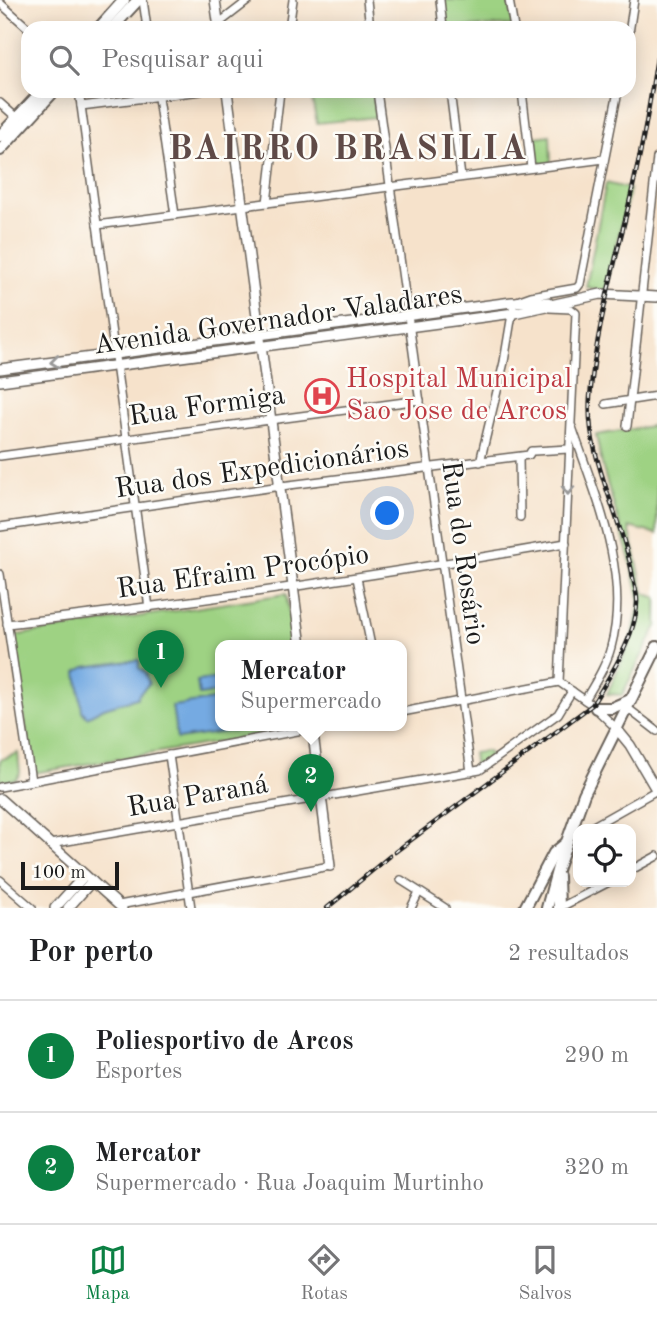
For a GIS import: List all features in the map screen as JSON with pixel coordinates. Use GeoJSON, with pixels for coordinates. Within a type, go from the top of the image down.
{"type":"FeatureCollection","features":[{"type":"Feature","properties":{"kind":"main road"},"geometry":{"type":"LineString","coordinates":[[105,21],[124,0]]}},
{"type":"Feature","properties":{"kind":"main road"},"geometry":{"type":"LineString","coordinates":[[119,21],[140,0]]}},
{"type":"Feature","properties":{"kind":"main road"},"geometry":{"type":"LineString","coordinates":[[0,150],[37,98]]}},
{"type":"Feature","properties":{"kind":"main road"},"geometry":{"type":"LineString","coordinates":[[0,136],[46,98]]}},
{"type":"Feature","properties":{"kind":"main road"},"geometry":{"type":"LineString","coordinates":[[547,908],[583,794],[657,647]]}},
{"type":"Feature","properties":{"kind":"main road"},"geometry":{"type":"LineString","coordinates":[[596,708],[628,704]]}},
{"type":"Feature","properties":{"kind":"main road"},"geometry":{"type":"LineString","coordinates":[[525,908],[554,853],[566,842]]}},
{"type":"Feature","properties":{"kind":"main road"},"geometry":{"type":"LineString","coordinates":[[558,867],[559,908]]}},
{"type":"Feature","properties":{"kind":"street"},"geometry":{"type":"LineString","coordinates":[[140,0],[145,21]]}},
{"type":"Feature","properties":{"kind":"street"},"geometry":{"type":"LineString","coordinates":[[215,0],[218,21]]}},
{"type":"Feature","properties":{"kind":"street"},"geometry":{"type":"LineString","coordinates":[[225,21],[248,0]]}},
{"type":"Feature","properties":{"kind":"street"},"geometry":{"type":"LineString","coordinates":[[290,21],[293,0]]}},
{"type":"Feature","properties":{"kind":"street"},"geometry":{"type":"LineString","coordinates":[[367,0],[369,21]]}},
{"type":"Feature","properties":{"kind":"street"},"geometry":{"type":"LineString","coordinates":[[440,0],[442,21]]}},
{"type":"Feature","properties":{"kind":"street"},"geometry":{"type":"LineString","coordinates":[[509,0],[513,21]]}},
{"type":"Feature","properties":{"kind":"street"},"geometry":{"type":"LineString","coordinates":[[631,21],[634,0]]}},
{"type":"Feature","properties":{"kind":"street"},"geometry":{"type":"LineString","coordinates":[[3,4],[21,21]]}},
{"type":"Feature","properties":{"kind":"street"},"geometry":{"type":"LineString","coordinates":[[80,98],[149,608]]}},
{"type":"Feature","properties":{"kind":"street"},"geometry":{"type":"LineString","coordinates":[[81,106],[132,98]]}},
{"type":"Feature","properties":{"kind":"street"},"geometry":{"type":"LineString","coordinates":[[158,98],[176,215]]}},
{"type":"Feature","properties":{"kind":"street"},"geometry":{"type":"LineString","coordinates":[[228,98],[300,640]]}},
{"type":"Feature","properties":{"kind":"street"},"geometry":{"type":"LineString","coordinates":[[267,203],[279,98]]}},
{"type":"Feature","properties":{"kind":"street","name":"Rua do Rosário"},"geometry":{"type":"LineString","coordinates":[[378,98],[471,772]]}},
{"type":"Feature","properties":{"kind":"street"},"geometry":{"type":"LineString","coordinates":[[451,98],[461,177]]}},
{"type":"Feature","properties":{"kind":"street"},"geometry":{"type":"LineString","coordinates":[[523,98],[531,168]]}},
{"type":"Feature","properties":{"kind":"street"},"geometry":{"type":"LineString","coordinates":[[480,462],[504,362],[514,302],[531,296],[577,288],[580,284],[617,98]]}},
{"type":"Feature","properties":{"kind":"street"},"geometry":{"type":"LineString","coordinates":[[0,103],[20,122]]}},
{"type":"Feature","properties":{"kind":"street"},"geometry":{"type":"LineString","coordinates":[[627,426],[657,158]]}},
{"type":"Feature","properties":{"kind":"street"},"geometry":{"type":"LineString","coordinates":[[97,225],[604,159]]}},
{"type":"Feature","properties":{"kind":"street","name":"Avenida Governador Valadares"},"geometry":{"type":"LineString","coordinates":[[2,381],[511,313],[601,294],[655,297]]}},
{"type":"Feature","properties":{"kind":"street","name":"Avenida Governador Valadares"},"geometry":{"type":"LineString","coordinates":[[1,369],[514,302],[561,302]]}},
{"type":"Feature","properties":{"kind":"street"},"geometry":{"type":"LineString","coordinates":[[540,307],[571,309],[576,313],[559,682]]}},
{"type":"Feature","properties":{"kind":"street"},"geometry":{"type":"LineString","coordinates":[[1,369],[2,381]]}},
{"type":"Feature","properties":{"kind":"street"},"geometry":{"type":"LineString","coordinates":[[606,404],[657,396]]}},
{"type":"Feature","properties":{"kind":"street","name":"Rua Formiga"},"geometry":{"type":"LineString","coordinates":[[0,456],[419,400]]}},
{"type":"Feature","properties":{"kind":"street"},"geometry":{"type":"LineString","coordinates":[[570,422],[610,540],[616,594],[611,647],[600,675],[585,700]]}},
{"type":"Feature","properties":{"kind":"street","name":"Rua dos Expedicionários"},"geometry":{"type":"LineString","coordinates":[[0,527],[281,486],[519,457],[530,455],[534,450],[569,449]]}},
{"type":"Feature","properties":{"kind":"street"},"geometry":{"type":"LineString","coordinates":[[569,460],[578,456],[585,466]]}},
{"type":"Feature","properties":{"kind":"street"},"geometry":{"type":"LineString","coordinates":[[519,457],[520,517]]}},
{"type":"Feature","properties":{"kind":"street","name":"Rua Efraim Procópio"},"geometry":{"type":"LineString","coordinates":[[8,624],[149,608],[357,578],[566,543]]}},
{"type":"Feature","properties":{"kind":"street"},"geometry":{"type":"LineString","coordinates":[[0,574],[31,781]]}},
{"type":"Feature","properties":{"kind":"street"},"geometry":{"type":"LineString","coordinates":[[357,578],[369,640]]}},
{"type":"Feature","properties":{"kind":"street"},"geometry":{"type":"LineString","coordinates":[[0,639],[9,639]]}},
{"type":"Feature","properties":{"kind":"street"},"geometry":{"type":"LineString","coordinates":[[407,711],[559,682],[596,708],[616,728],[631,745],[657,790],[597,824]]}},
{"type":"Feature","properties":{"kind":"street","name":"Rua Paraná"},"geometry":{"type":"LineString","coordinates":[[50,844],[480,770],[558,714],[572,691]]}},
{"type":"Feature","properties":{"kind":"street"},"geometry":{"type":"LineString","coordinates":[[628,704],[657,731]]}},
{"type":"Feature","properties":{"kind":"street"},"geometry":{"type":"LineString","coordinates":[[0,787],[292,731]]}},
{"type":"Feature","properties":{"kind":"street"},"geometry":{"type":"LineString","coordinates":[[0,799],[121,907],[330,866],[313,731]]}},
{"type":"Feature","properties":{"kind":"street"},"geometry":{"type":"LineString","coordinates":[[169,755],[191,908]]}},
{"type":"Feature","properties":{"kind":"street"},"geometry":{"type":"LineString","coordinates":[[566,842],[573,838]]}},
{"type":"Feature","properties":{"kind":"street"},"geometry":{"type":"LineString","coordinates":[[636,867],[657,856]]}},
{"type":"Feature","properties":{"kind":"street"},"geometry":{"type":"LineString","coordinates":[[55,908],[88,878]]}},
{"type":"Feature","properties":{"kind":"street"},"geometry":{"type":"LineString","coordinates":[[68,908],[88,878]]}},
{"type":"Feature","properties":{"kind":"street"},"geometry":{"type":"LineString","coordinates":[[0,880],[32,908]]}},
{"type":"Feature","properties":{"kind":"street"},"geometry":{"type":"LineString","coordinates":[[401,880],[445,908]]}},
{"type":"Feature","properties":{"kind":"street"},"geometry":{"type":"LineString","coordinates":[[559,908],[599,887]]}},
{"type":"Feature","properties":{"kind":"street"},"geometry":{"type":"LineString","coordinates":[[411,908],[419,892]]}},
{"type":"Feature","properties":{"kind":"green space"},"geometry":{"type":"Polygon","coordinates":[[[440,0],[510,0],[513,21],[442,21],[440,0]]]}},
{"type":"Feature","properties":{"kind":"green space"},"geometry":{"type":"Polygon","coordinates":[[[312,98],[374,98],[376,117],[317,123],[312,98]]]}},
{"type":"Feature","properties":{"kind":"green space"},"geometry":{"type":"Polygon","coordinates":[[[550,135],[551,163],[538,165],[535,137],[550,135]]]}},
{"type":"Feature","properties":{"kind":"green space"},"geometry":{"type":"Polygon","coordinates":[[[606,183],[630,189],[605,291],[586,287],[606,183]]]}},
{"type":"Feature","properties":{"kind":"green space"},"geometry":{"type":"Polygon","coordinates":[[[657,425],[657,534],[629,527],[644,593],[657,598],[657,626],[622,695],[607,694],[631,639],[640,602],[596,435],[657,425]]]}},
{"type":"Feature","properties":{"kind":"green space"},"geometry":{"type":"Polygon","coordinates":[[[286,594],[293,640],[215,640],[215,731],[285,731],[33,773],[11,636],[286,594]]]}},
{"type":"Feature","properties":{"kind":"green space"},"geometry":{"type":"Polygon","coordinates":[[[487,751],[492,756],[475,768],[473,753],[487,751]]]}},
{"type":"Feature","properties":{"kind":"green space"},"geometry":{"type":"Polygon","coordinates":[[[18,753],[20,773],[16,779],[0,782],[0,760],[18,753]]]}},
{"type":"Feature","properties":{"kind":"water"},"geometry":{"type":"Polygon","coordinates":[[[139,660],[139,668],[145,672],[149,684],[137,698],[104,708],[87,717],[82,711],[77,672],[85,667],[139,660]]]}},
{"type":"Feature","properties":{"kind":"water"},"geometry":{"type":"Polygon","coordinates":[[[215,679],[215,693],[199,695],[197,681],[215,679]]]}},
{"type":"Feature","properties":{"kind":"water"},"geometry":{"type":"Polygon","coordinates":[[[215,700],[215,731],[232,731],[177,739],[172,706],[215,700]]]}},
{"type":"Feature","properties":{"kind":"railway"},"geometry":{"type":"LineString","coordinates":[[395,852],[592,705],[632,629],[637,603],[636,592],[627,551],[598,463],[590,419],[590,397],[598,338],[641,150],[657,58]]}},
{"type":"Feature","properties":{"kind":"railway"},"geometry":{"type":"LineString","coordinates":[[327,908],[390,856]]}},
{"type":"Feature","properties":{"kind":"place","name":"Hospital Municipal Sao Jose de Arcos"},"geometry":{"type":"Point","coordinates":[322,396]}},
{"type":"Feature","properties":{"kind":"place","name":"Poliesportivo de Arcos"},"geometry":{"type":"Point","coordinates":[161,688]}},
{"type":"Feature","properties":{"kind":"place","name":"Mercator"},"geometry":{"type":"Point","coordinates":[311,812]}},
{"type":"Feature","properties":{"kind":"district","name":"BAIRRO BRASILIA"},"geometry":{"type":"Point","coordinates":[348,149]}}]}
